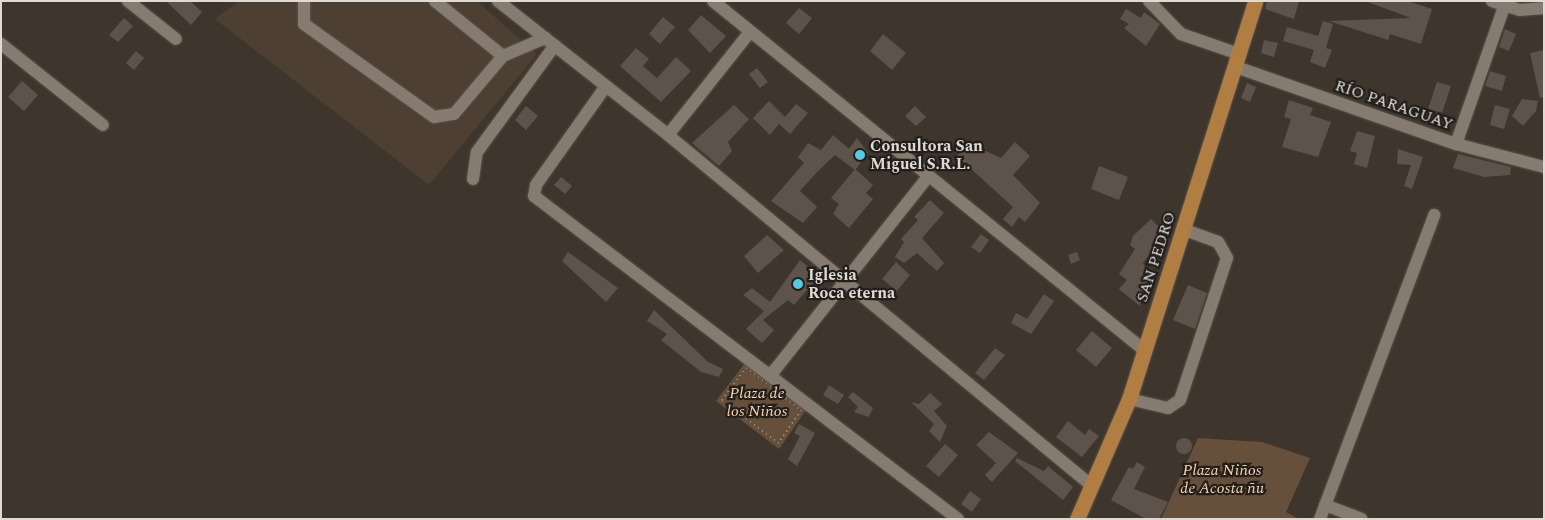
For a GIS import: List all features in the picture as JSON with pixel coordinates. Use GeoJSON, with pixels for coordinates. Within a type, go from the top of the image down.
{"type":"FeatureCollection","features":[{"type":"Feature","properties":{"kind":"main road","name":"SAN PEDRO"},"geometry":{"type":"LineString","coordinates":[[1077,519],[1129,399],[1238,60],[1255,1]]}},
{"type":"Feature","properties":{"kind":"street"},"geometry":{"type":"LineString","coordinates":[[128,1],[176,39]]}},
{"type":"Feature","properties":{"kind":"street"},"geometry":{"type":"LineString","coordinates":[[304,1],[304,24],[434,117],[454,114],[503,56],[550,42]]}},
{"type":"Feature","properties":{"kind":"street"},"geometry":{"type":"LineString","coordinates":[[435,1],[503,56]]}},
{"type":"Feature","properties":{"kind":"street"},"geometry":{"type":"LineString","coordinates":[[498,1],[668,136],[1092,486]]}},
{"type":"Feature","properties":{"kind":"street"},"geometry":{"type":"LineString","coordinates":[[713,1],[927,178],[1144,350]]}},
{"type":"Feature","properties":{"kind":"street","name":"RÍO PARAGUAY"},"geometry":{"type":"LineString","coordinates":[[1149,1],[1181,34],[1238,60],[1456,144],[1544,167]]}},
{"type":"Feature","properties":{"kind":"street"},"geometry":{"type":"LineString","coordinates":[[1456,144],[1501,2],[1527,10],[1544,8]]}},
{"type":"Feature","properties":{"kind":"street"},"geometry":{"type":"LineString","coordinates":[[668,136],[750,32]]}},
{"type":"Feature","properties":{"kind":"street"},"geometry":{"type":"LineString","coordinates":[[473,179],[477,152],[550,42]]}},
{"type":"Feature","properties":{"kind":"street"},"geometry":{"type":"LineString","coordinates":[[1,44],[103,125]]}},
{"type":"Feature","properties":{"kind":"street"},"geometry":{"type":"LineString","coordinates":[[606,86],[536,185],[534,196],[958,519]]}},
{"type":"Feature","properties":{"kind":"street"},"geometry":{"type":"LineString","coordinates":[[770,376],[927,178]]}},
{"type":"Feature","properties":{"kind":"street"},"geometry":{"type":"LineString","coordinates":[[1320,519],[1434,215]]}},
{"type":"Feature","properties":{"kind":"street"},"geometry":{"type":"LineString","coordinates":[[1129,399],[1168,408],[1180,400],[1227,258],[1218,242],[1183,230]]}},
{"type":"Feature","properties":{"kind":"street"},"geometry":{"type":"LineString","coordinates":[[1325,505],[1361,519]]}},
{"type":"Feature","properties":{"kind":"path"},"geometry":{"type":"LineString","coordinates":[[746,368],[800,410],[779,443],[722,400],[746,368]]}},
{"type":"Feature","properties":{"kind":"shaded area"},"geometry":{"type":"Polygon","coordinates":[[[239,1],[477,1],[537,54],[429,185],[215,19],[239,1]]]}},
{"type":"Feature","properties":{"kind":"green space","name":"Plaza de los Niños"},"geometry":{"type":"Polygon","coordinates":[[[745,363],[806,410],[779,449],[716,401],[745,363]]]}},
{"type":"Feature","properties":{"kind":"green space","name":"Plaza Niños de Acosta ñu"},"geometry":{"type":"Polygon","coordinates":[[[1198,438],[1262,442],[1310,458],[1286,512],[1299,519],[1161,519],[1198,438]]]}},
{"type":"Feature","properties":{"kind":"building"},"geometry":{"type":"Polygon","coordinates":[[[166,1],[190,1],[202,12],[191,25],[166,1]]]}},
{"type":"Feature","properties":{"kind":"building"},"geometry":{"type":"Polygon","coordinates":[[[1267,1],[1299,1],[1294,19],[1265,9],[1267,1]]]}},
{"type":"Feature","properties":{"kind":"building"},"geometry":{"type":"Polygon","coordinates":[[[1365,1],[1407,1],[1432,9],[1421,44],[1390,34],[1388,40],[1329,21],[1411,18],[1365,1]]]}},
{"type":"Feature","properties":{"kind":"building"},"geometry":{"type":"Polygon","coordinates":[[[799,8],[812,18],[799,34],[786,23],[799,8]]]}},
{"type":"Feature","properties":{"kind":"building"},"geometry":{"type":"Polygon","coordinates":[[[1126,9],[1141,18],[1144,12],[1160,24],[1146,46],[1124,28],[1129,24],[1120,19],[1126,9]]]}},
{"type":"Feature","properties":{"kind":"building"},"geometry":{"type":"Polygon","coordinates":[[[701,15],[726,36],[710,53],[688,30],[701,15]]]}},
{"type":"Feature","properties":{"kind":"building"},"geometry":{"type":"Polygon","coordinates":[[[663,17],[675,27],[660,44],[649,34],[663,17]]]}},
{"type":"Feature","properties":{"kind":"building"},"geometry":{"type":"Polygon","coordinates":[[[124,18],[133,26],[118,42],[109,35],[124,18]]]}},
{"type":"Feature","properties":{"kind":"building"},"geometry":{"type":"Polygon","coordinates":[[[1323,21],[1333,24],[1326,48],[1332,50],[1325,68],[1310,62],[1314,50],[1283,41],[1287,27],[1318,36],[1323,21]]]}},
{"type":"Feature","properties":{"kind":"building"},"geometry":{"type":"Polygon","coordinates":[[[1505,29],[1516,34],[1509,51],[1499,47],[1505,29]]]}},
{"type":"Feature","properties":{"kind":"building"},"geometry":{"type":"Polygon","coordinates":[[[883,34],[906,53],[892,70],[870,51],[883,34]]]}},
{"type":"Feature","properties":{"kind":"building"},"geometry":{"type":"Polygon","coordinates":[[[1264,40],[1278,43],[1274,57],[1261,53],[1264,40]]]}},
{"type":"Feature","properties":{"kind":"building"},"geometry":{"type":"Polygon","coordinates":[[[636,48],[649,59],[643,66],[657,78],[676,57],[691,71],[661,102],[620,66],[636,48]]]}},
{"type":"Feature","properties":{"kind":"building"},"geometry":{"type":"Polygon","coordinates":[[[1544,50],[1544,97],[1540,98],[1530,53],[1544,50]]]}},
{"type":"Feature","properties":{"kind":"building"},"geometry":{"type":"Polygon","coordinates":[[[136,51],[144,58],[134,70],[126,63],[136,51]]]}},
{"type":"Feature","properties":{"kind":"building"},"geometry":{"type":"Polygon","coordinates":[[[757,68],[768,82],[760,88],[749,74],[757,68]]]}},
{"type":"Feature","properties":{"kind":"building"},"geometry":{"type":"Polygon","coordinates":[[[1490,71],[1506,76],[1502,91],[1485,86],[1490,71]]]}},
{"type":"Feature","properties":{"kind":"building"},"geometry":{"type":"Polygon","coordinates":[[[22,81],[38,95],[24,111],[8,97],[22,81]]]}},
{"type":"Feature","properties":{"kind":"building"},"geometry":{"type":"Polygon","coordinates":[[[1437,82],[1451,86],[1442,113],[1428,109],[1437,82]]]}},
{"type":"Feature","properties":{"kind":"building"},"geometry":{"type":"Polygon","coordinates":[[[1247,83],[1256,87],[1250,102],[1241,98],[1247,83]]]}},
{"type":"Feature","properties":{"kind":"building"},"geometry":{"type":"Polygon","coordinates":[[[1522,99],[1538,101],[1536,111],[1523,126],[1512,116],[1522,99]]]}},
{"type":"Feature","properties":{"kind":"building"},"geometry":{"type":"Polygon","coordinates":[[[1289,100],[1313,108],[1310,115],[1331,122],[1318,157],[1282,147],[1291,119],[1284,117],[1289,100]]]}},
{"type":"Feature","properties":{"kind":"building"},"geometry":{"type":"Polygon","coordinates":[[[769,101],[785,117],[796,104],[808,113],[790,134],[779,124],[770,135],[753,118],[769,101]]]}},
{"type":"Feature","properties":{"kind":"building"},"geometry":{"type":"Polygon","coordinates":[[[734,105],[749,119],[728,142],[732,151],[719,166],[692,143],[734,105]]]}},
{"type":"Feature","properties":{"kind":"building"},"geometry":{"type":"Polygon","coordinates":[[[1495,105],[1510,109],[1504,129],[1490,125],[1495,105]]]}},
{"type":"Feature","properties":{"kind":"building"},"geometry":{"type":"Polygon","coordinates":[[[526,106],[538,116],[526,130],[515,120],[526,106]]]}},
{"type":"Feature","properties":{"kind":"building"},"geometry":{"type":"Polygon","coordinates":[[[915,106],[926,117],[916,126],[905,116],[915,106]]]}},
{"type":"Feature","properties":{"kind":"building"},"geometry":{"type":"Polygon","coordinates":[[[1357,131],[1375,136],[1367,168],[1354,164],[1357,153],[1350,151],[1357,131]]]}},
{"type":"Feature","properties":{"kind":"building"},"geometry":{"type":"Polygon","coordinates":[[[833,135],[849,149],[857,138],[868,153],[855,170],[835,155],[817,172],[800,191],[817,207],[803,223],[771,201],[804,163],[798,157],[808,143],[821,150],[833,135]]]}},
{"type":"Feature","properties":{"kind":"building"},"geometry":{"type":"Polygon","coordinates":[[[1015,142],[1030,156],[1013,175],[1040,203],[1025,222],[1019,217],[1012,227],[1003,219],[1013,207],[957,156],[968,143],[1001,158],[1015,142]]]}},
{"type":"Feature","properties":{"kind":"building"},"geometry":{"type":"Polygon","coordinates":[[[1398,149],[1423,157],[1412,189],[1404,186],[1411,165],[1397,164],[1398,149]]]}},
{"type":"Feature","properties":{"kind":"building"},"geometry":{"type":"Polygon","coordinates":[[[1458,154],[1511,167],[1510,175],[1484,177],[1453,168],[1458,154]]]}},
{"type":"Feature","properties":{"kind":"building"},"geometry":{"type":"Polygon","coordinates":[[[1099,166],[1128,177],[1119,200],[1091,189],[1099,166]]]}},
{"type":"Feature","properties":{"kind":"building"},"geometry":{"type":"Polygon","coordinates":[[[855,169],[873,185],[866,193],[873,199],[849,228],[833,214],[839,204],[831,198],[855,169]]]}},
{"type":"Feature","properties":{"kind":"building"},"geometry":{"type":"Polygon","coordinates":[[[561,177],[572,186],[565,194],[554,185],[561,177]]]}},
{"type":"Feature","properties":{"kind":"building"},"geometry":{"type":"Polygon","coordinates":[[[930,200],[944,213],[922,238],[944,263],[937,271],[917,253],[904,263],[895,257],[904,242],[901,239],[918,220],[914,217],[930,200]]]}},
{"type":"Feature","properties":{"kind":"building"},"geometry":{"type":"Polygon","coordinates":[[[1151,219],[1165,233],[1143,263],[1149,275],[1140,306],[1119,289],[1127,280],[1119,274],[1135,249],[1130,245],[1133,236],[1151,219]]]}},
{"type":"Feature","properties":{"kind":"building"},"geometry":{"type":"Polygon","coordinates":[[[981,234],[989,240],[980,253],[971,247],[981,234]]]}},
{"type":"Feature","properties":{"kind":"building"},"geometry":{"type":"Polygon","coordinates":[[[767,235],[784,250],[758,273],[744,256],[767,235]]]}},
{"type":"Feature","properties":{"kind":"building"},"geometry":{"type":"Polygon","coordinates":[[[568,252],[618,288],[606,302],[562,261],[568,252]]]}},
{"type":"Feature","properties":{"kind":"building"},"geometry":{"type":"Polygon","coordinates":[[[1077,252],[1080,260],[1071,264],[1068,255],[1077,252]]]}},
{"type":"Feature","properties":{"kind":"building"},"geometry":{"type":"Polygon","coordinates":[[[800,260],[819,276],[794,305],[788,300],[763,320],[774,330],[762,343],[746,329],[764,311],[743,295],[752,288],[770,302],[800,260]]]}},
{"type":"Feature","properties":{"kind":"building"},"geometry":{"type":"Polygon","coordinates":[[[896,262],[910,275],[897,291],[882,279],[896,262]]]}},
{"type":"Feature","properties":{"kind":"building"},"geometry":{"type":"Polygon","coordinates":[[[1188,285],[1207,293],[1195,329],[1173,320],[1188,285]]]}},
{"type":"Feature","properties":{"kind":"building"},"geometry":{"type":"Polygon","coordinates":[[[1044,294],[1054,301],[1031,334],[1011,323],[1016,313],[1027,319],[1044,294]]]}},
{"type":"Feature","properties":{"kind":"building"},"geometry":{"type":"Polygon","coordinates":[[[654,310],[708,362],[723,369],[719,377],[701,372],[661,340],[667,334],[647,321],[654,310]]]}},
{"type":"Feature","properties":{"kind":"building"},"geometry":{"type":"Polygon","coordinates":[[[1092,331],[1112,348],[1096,367],[1076,350],[1092,331]]]}},
{"type":"Feature","properties":{"kind":"building"},"geometry":{"type":"Polygon","coordinates":[[[995,348],[1005,355],[984,380],[975,373],[995,348]]]}},
{"type":"Feature","properties":{"kind":"building"},"geometry":{"type":"Polygon","coordinates":[[[829,385],[844,395],[838,404],[823,395],[829,385]]]}},
{"type":"Feature","properties":{"kind":"building"},"geometry":{"type":"Polygon","coordinates":[[[853,392],[873,408],[869,417],[854,412],[858,407],[848,397],[853,392]]]}},
{"type":"Feature","properties":{"kind":"building"},"geometry":{"type":"Polygon","coordinates":[[[930,393],[942,404],[934,411],[947,426],[940,442],[929,431],[934,424],[911,402],[919,404],[930,393]]]}},
{"type":"Feature","properties":{"kind":"building"},"geometry":{"type":"Polygon","coordinates":[[[1068,421],[1085,435],[1089,429],[1099,436],[1082,457],[1056,437],[1068,421]]]}},
{"type":"Feature","properties":{"kind":"building"},"geometry":{"type":"Polygon","coordinates":[[[799,424],[815,433],[797,466],[788,459],[800,436],[794,433],[799,424]]]}},
{"type":"Feature","properties":{"kind":"building"},"geometry":{"type":"Polygon","coordinates":[[[989,432],[1018,453],[992,482],[985,475],[996,463],[976,445],[989,432]]]}},
{"type":"Feature","properties":{"kind":"building"},"geometry":{"type":"Polygon","coordinates":[[[1184,438],[1190,440],[1192,446],[1190,452],[1184,454],[1178,452],[1176,446],[1178,440],[1184,438]]]}},
{"type":"Feature","properties":{"kind":"building"},"geometry":{"type":"Polygon","coordinates":[[[945,444],[958,455],[939,477],[926,466],[945,444]]]}},
{"type":"Feature","properties":{"kind":"building"},"geometry":{"type":"Polygon","coordinates":[[[1017,458],[1044,471],[1048,466],[1073,487],[1063,500],[1015,461],[1017,458]]]}},
{"type":"Feature","properties":{"kind":"building"},"geometry":{"type":"Polygon","coordinates":[[[1137,462],[1145,467],[1134,489],[1168,502],[1159,519],[1146,519],[1111,500],[1129,467],[1133,469],[1137,462]]]}},
{"type":"Feature","properties":{"kind":"building"},"geometry":{"type":"Polygon","coordinates":[[[970,491],[981,499],[972,512],[961,504],[970,491]]]}},
{"type":"Feature","properties":{"kind":"place","name":"Consultora San Miguel S.R.L."},"geometry":{"type":"Point","coordinates":[860,155]}},
{"type":"Feature","properties":{"kind":"place","name":"Iglesia Roca eterna"},"geometry":{"type":"Point","coordinates":[798,284]}}]}
